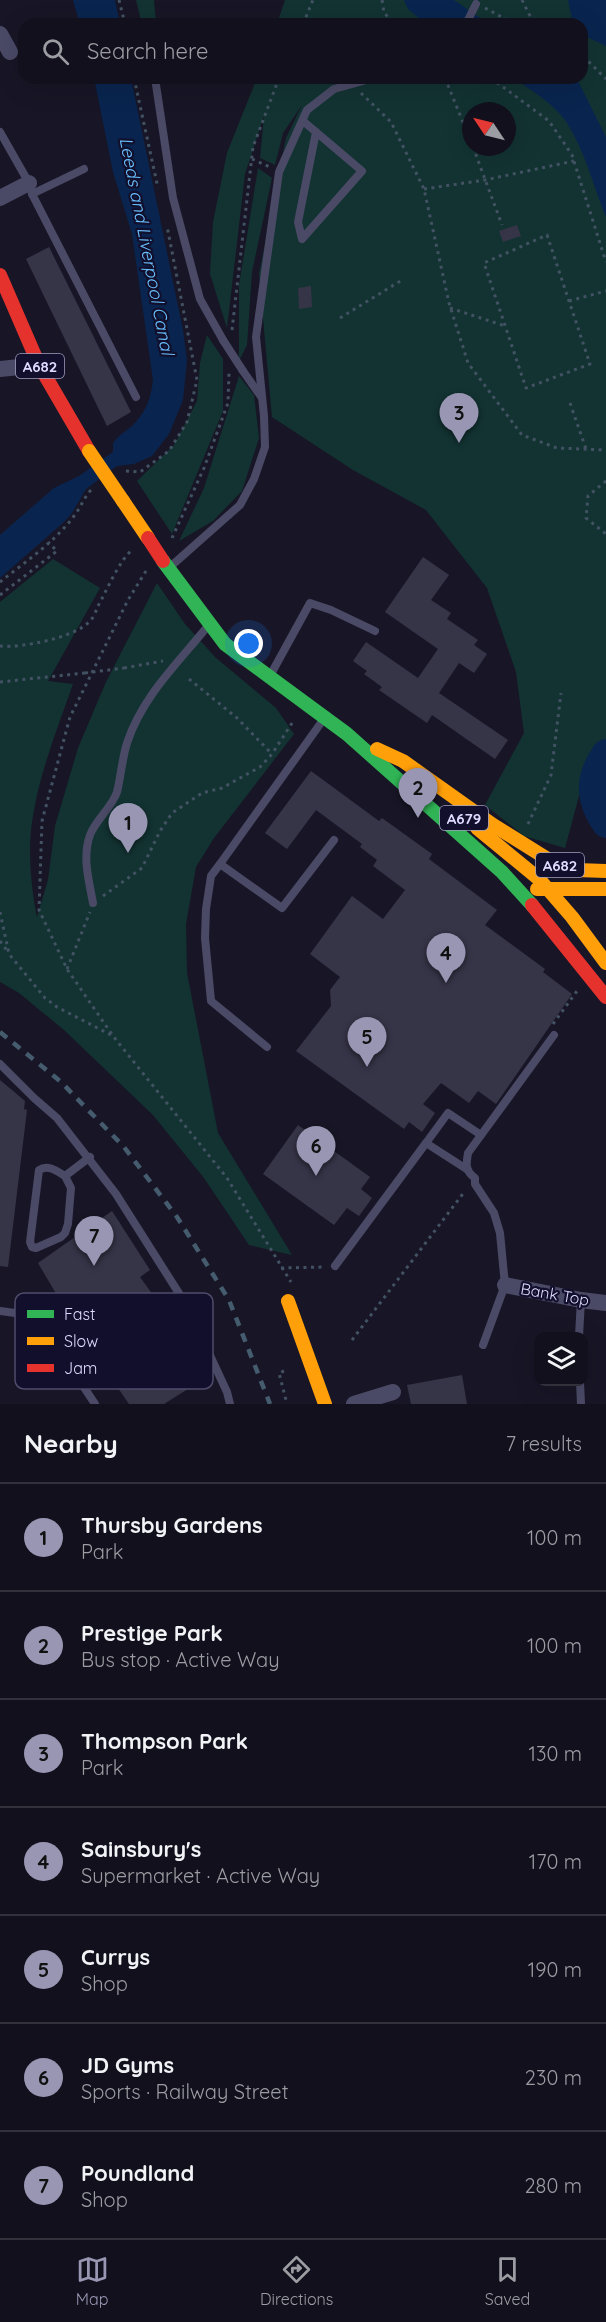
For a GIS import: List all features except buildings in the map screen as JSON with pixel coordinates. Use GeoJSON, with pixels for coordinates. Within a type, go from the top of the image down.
{"type":"FeatureCollection","features":[{"type":"Feature","properties":{"kind":"main road","name":"A682"},"geometry":{"type":"LineString","coordinates":[[0,275],[39,365],[89,451],[148,538],[161,565],[225,644],[347,734]]}},
{"type":"Feature","properties":{"kind":"main road","name":"A679"},"geometry":{"type":"LineString","coordinates":[[347,734],[375,749],[516,858],[549,890],[606,963]]}},
{"type":"Feature","properties":{"kind":"main road","name":"A679"},"geometry":{"type":"LineString","coordinates":[[347,734],[513,883],[549,924],[606,997]]}},
{"type":"Feature","properties":{"kind":"main road","name":"A682"},"geometry":{"type":"LineString","coordinates":[[375,749],[403,761],[519,842],[554,863],[576,870],[606,871]]}},
{"type":"Feature","properties":{"kind":"main road"},"geometry":{"type":"LineString","coordinates":[[549,924],[546,903],[549,890],[576,870]]}},
{"type":"Feature","properties":{"kind":"main road","name":"A682"},"geometry":{"type":"LineString","coordinates":[[513,883],[549,890],[606,889]]}},
{"type":"Feature","properties":{"kind":"main road"},"geometry":{"type":"LineString","coordinates":[[288,1301],[325,1404]]}},
{"type":"Feature","properties":{"kind":"street"},"geometry":{"type":"LineString","coordinates":[[0,34],[10,52]]}},
{"type":"Feature","properties":{"kind":"street"},"geometry":{"type":"LineString","coordinates":[[0,198],[31,188]]}},
{"type":"Feature","properties":{"kind":"street"},"geometry":{"type":"LineString","coordinates":[[0,369],[39,365]]}},
{"type":"Feature","properties":{"kind":"street","name":"Bank Top"},"geometry":{"type":"LineString","coordinates":[[505,1285],[606,1303]]}},
{"type":"Feature","properties":{"kind":"street"},"geometry":{"type":"LineString","coordinates":[[354,1404],[393,1392]]}},
{"type":"Feature","properties":{"kind":"lane"},"geometry":{"type":"LineString","coordinates":[[469,18],[476,4]]}},
{"type":"Feature","properties":{"kind":"lane"},"geometry":{"type":"LineString","coordinates":[[156,84],[173,198],[201,299],[230,354],[262,398]]}},
{"type":"Feature","properties":{"kind":"lane"},"geometry":{"type":"LineString","coordinates":[[161,565],[240,505],[254,479],[265,447],[256,337],[279,172],[307,110],[334,88],[352,84]]}},
{"type":"Feature","properties":{"kind":"lane"},"geometry":{"type":"LineString","coordinates":[[303,122],[316,132],[362,171],[302,239],[298,222],[316,132]]}},
{"type":"Feature","properties":{"kind":"lane"},"geometry":{"type":"LineString","coordinates":[[0,132],[31,188],[136,397]]}},
{"type":"Feature","properties":{"kind":"lane"},"geometry":{"type":"LineString","coordinates":[[31,188],[84,169]]}},
{"type":"Feature","properties":{"kind":"lane"},"geometry":{"type":"LineString","coordinates":[[269,677],[310,603],[331,610],[375,631]]}},
{"type":"Feature","properties":{"kind":"lane"},"geometry":{"type":"LineString","coordinates":[[93,903],[86,863],[90,835],[110,809],[127,744],[142,708],[164,677],[210,624]]}},
{"type":"Feature","properties":{"kind":"lane"},"geometry":{"type":"LineString","coordinates":[[267,1047],[211,1000],[205,938],[211,876],[325,717]]}},
{"type":"Feature","properties":{"kind":"lane"},"geometry":{"type":"LineString","coordinates":[[220,864],[282,908],[334,840]]}},
{"type":"Feature","properties":{"kind":"lane"},"geometry":{"type":"LineString","coordinates":[[468,1170],[466,1165],[468,1153],[554,1035]]}},
{"type":"Feature","properties":{"kind":"lane"},"geometry":{"type":"LineString","coordinates":[[0,1064],[57,1118],[90,1157],[179,1293]]}},
{"type":"Feature","properties":{"kind":"lane"},"geometry":{"type":"LineString","coordinates":[[335,1266],[448,1113],[481,1135]]}},
{"type":"Feature","properties":{"kind":"lane"},"geometry":{"type":"LineString","coordinates":[[426,1143],[468,1170],[475,1178],[476,1184],[494,1213],[500,1233],[505,1285],[483,1345]]}},
{"type":"Feature","properties":{"kind":"lane"},"geometry":{"type":"LineString","coordinates":[[65,1176],[90,1157]]}},
{"type":"Feature","properties":{"kind":"lane"},"geometry":{"type":"LineString","coordinates":[[42,1168],[54,1169],[65,1176],[71,1188],[65,1233],[44,1244],[32,1247],[30,1242],[37,1174],[42,1168]]}},
{"type":"Feature","properties":{"kind":"lane"},"geometry":{"type":"LineString","coordinates":[[579,1332],[581,1300]]}},
{"type":"Feature","properties":{"kind":"lane"},"geometry":{"type":"LineString","coordinates":[[0,1311],[15,1313]]}},
{"type":"Feature","properties":{"kind":"lane"},"geometry":{"type":"LineString","coordinates":[[213,1362],[230,1404]]}},
{"type":"Feature","properties":{"kind":"lane"},"geometry":{"type":"LineString","coordinates":[[580,1386],[582,1404]]}},
{"type":"Feature","properties":{"kind":"lane"},"geometry":{"type":"LineString","coordinates":[[85,1389],[95,1404]]}},
{"type":"Feature","properties":{"kind":"path"},"geometry":{"type":"LineString","coordinates":[[119,0],[124,18]]}},
{"type":"Feature","properties":{"kind":"path"},"geometry":{"type":"LineString","coordinates":[[306,18],[313,0]]}},
{"type":"Feature","properties":{"kind":"path"},"geometry":{"type":"LineString","coordinates":[[382,0],[384,13],[389,18]]}},
{"type":"Feature","properties":{"kind":"path"},"geometry":{"type":"LineString","coordinates":[[522,0],[531,18]]}},
{"type":"Feature","properties":{"kind":"path"},"geometry":{"type":"LineString","coordinates":[[476,4],[503,18]]}},
{"type":"Feature","properties":{"kind":"path"},"geometry":{"type":"LineString","coordinates":[[588,61],[606,79]]}},
{"type":"Feature","properties":{"kind":"path"},"geometry":{"type":"LineString","coordinates":[[135,84],[158,188]]}},
{"type":"Feature","properties":{"kind":"path"},"geometry":{"type":"LineString","coordinates":[[170,540],[176,532],[204,468],[228,403],[230,354],[253,147],[277,84]]}},
{"type":"Feature","properties":{"kind":"path"},"geometry":{"type":"LineString","coordinates":[[352,84],[391,122],[424,189],[450,308],[468,363],[522,435],[557,448],[606,450]]}},
{"type":"Feature","properties":{"kind":"path"},"geometry":{"type":"LineString","coordinates":[[448,84],[462,119]]}},
{"type":"Feature","properties":{"kind":"path"},"geometry":{"type":"LineString","coordinates":[[499,84],[549,121],[574,161],[606,262]]}},
{"type":"Feature","properties":{"kind":"path"},"geometry":{"type":"LineString","coordinates":[[476,156],[502,225]]}},
{"type":"Feature","properties":{"kind":"path"},"geometry":{"type":"LineString","coordinates":[[252,159],[279,172]]}},
{"type":"Feature","properties":{"kind":"path"},"geometry":{"type":"LineString","coordinates":[[424,189],[485,180],[574,161]]}},
{"type":"Feature","properties":{"kind":"path"},"geometry":{"type":"LineString","coordinates":[[123,471],[140,472],[169,451],[187,422],[197,380],[165,220]]}},
{"type":"Feature","properties":{"kind":"path"},"geometry":{"type":"LineString","coordinates":[[547,235],[590,364],[526,388],[505,326],[484,263],[547,235]]}},
{"type":"Feature","properties":{"kind":"path"},"geometry":{"type":"LineString","coordinates":[[340,318],[402,280]]}},
{"type":"Feature","properties":{"kind":"path"},"geometry":{"type":"LineString","coordinates":[[569,301],[606,291]]}},
{"type":"Feature","properties":{"kind":"path"},"geometry":{"type":"LineString","coordinates":[[450,308],[505,326]]}},
{"type":"Feature","properties":{"kind":"path"},"geometry":{"type":"LineString","coordinates":[[570,403],[586,449]]}},
{"type":"Feature","properties":{"kind":"path"},"geometry":{"type":"LineString","coordinates":[[606,481],[588,496],[586,518],[606,534]]}},
{"type":"Feature","properties":{"kind":"path"},"geometry":{"type":"LineString","coordinates":[[0,582],[48,542],[75,515],[84,497],[93,488]]}},
{"type":"Feature","properties":{"kind":"path"},"geometry":{"type":"LineString","coordinates":[[0,646],[25,645],[47,640],[68,634],[90,622],[128,554],[148,538]]}},
{"type":"Feature","properties":{"kind":"path"},"geometry":{"type":"LineString","coordinates":[[0,595],[57,551],[48,542]]}},
{"type":"Feature","properties":{"kind":"path"},"geometry":{"type":"LineString","coordinates":[[161,565],[128,600],[70,717],[42,821],[39,910],[67,969],[113,1036],[227,1178],[281,1268],[297,1290]]}},
{"type":"Feature","properties":{"kind":"path"},"geometry":{"type":"LineString","coordinates":[[0,682],[159,662],[189,649]]}},
{"type":"Feature","properties":{"kind":"path"},"geometry":{"type":"LineString","coordinates":[[189,679],[237,718],[272,754]]}},
{"type":"Feature","properties":{"kind":"path"},"geometry":{"type":"LineString","coordinates":[[519,842],[550,775],[561,693]]}},
{"type":"Feature","properties":{"kind":"path"},"geometry":{"type":"LineString","coordinates":[[67,969],[93,903],[142,868],[160,831],[172,813],[182,804],[202,793],[222,788],[260,766],[272,754],[304,704]]}},
{"type":"Feature","properties":{"kind":"path"},"geometry":{"type":"LineString","coordinates":[[0,912],[9,954]]}},
{"type":"Feature","properties":{"kind":"path"},"geometry":{"type":"LineString","coordinates":[[0,941],[45,998],[57,1007],[113,1036]]}},
{"type":"Feature","properties":{"kind":"path"},"geometry":{"type":"LineString","coordinates":[[281,1268],[335,1266]]}},
{"type":"Feature","properties":{"kind":"path"},"geometry":{"type":"LineString","coordinates":[[284,1371],[279,1373],[287,1404]]}},
{"type":"Feature","properties":{"kind":"green space"},"geometry":{"type":"Polygon","coordinates":[[[136,0],[154,0],[156,18],[140,18],[136,0]]]}},
{"type":"Feature","properties":{"kind":"green space"},"geometry":{"type":"Polygon","coordinates":[[[285,0],[606,0],[606,744],[586,770],[565,848],[524,836],[485,805],[524,733],[516,672],[487,588],[426,510],[353,470],[272,417],[259,274],[286,138],[302,105],[283,133],[275,165],[260,158],[264,116],[245,174],[227,328],[210,274],[213,222],[227,153],[255,84],[588,84],[588,18],[279,18],[285,0]]]}},
{"type":"Feature","properties":{"kind":"green space"},"geometry":{"type":"Polygon","coordinates":[[[258,168],[272,178],[252,272],[247,345],[239,361],[239,285],[258,168]]]}},
{"type":"Feature","properties":{"kind":"green space"},"geometry":{"type":"Polygon","coordinates":[[[207,335],[223,359],[223,411],[172,534],[137,481],[174,445],[197,401],[200,363],[207,335]]]}},
{"type":"Feature","properties":{"kind":"green space"},"geometry":{"type":"Polygon","coordinates":[[[239,376],[254,395],[259,438],[242,491],[213,521],[179,541],[204,488],[239,376]]]}},
{"type":"Feature","properties":{"kind":"green space"},"geometry":{"type":"Polygon","coordinates":[[[53,559],[100,588],[48,681],[73,684],[45,766],[31,828],[30,867],[37,917],[48,880],[55,826],[78,748],[106,682],[157,583],[185,624],[216,658],[276,708],[294,734],[214,838],[196,867],[186,924],[187,973],[218,1133],[292,1255],[249,1245],[204,1178],[153,1115],[64,1030],[19,993],[0,982],[0,602],[53,559]]]}},
{"type":"Feature","properties":{"kind":"water"},"geometry":{"type":"Polygon","coordinates":[[[73,0],[115,0],[119,18],[78,18],[73,0]]]}},
{"type":"Feature","properties":{"kind":"water"},"geometry":{"type":"Polygon","coordinates":[[[404,0],[454,0],[480,18],[419,18],[408,9],[404,0]]]}},
{"type":"Feature","properties":{"kind":"water"},"geometry":{"type":"Polygon","coordinates":[[[568,0],[606,0],[606,46],[588,37],[588,18],[572,18],[568,0]]]}},
{"type":"Feature","properties":{"kind":"water","name":"Leeds and Liverpool Canal"},"geometry":{"type":"Polygon","coordinates":[[[95,84],[132,84],[183,330],[187,360],[183,400],[169,434],[152,456],[134,464],[117,466],[86,489],[64,522],[0,578],[0,535],[54,488],[79,476],[113,452],[113,443],[136,422],[149,400],[153,380],[132,234],[113,172],[95,84]]]}},
{"type":"Feature","properties":{"kind":"water"},"geometry":{"type":"Polygon","coordinates":[[[522,84],[580,84],[606,137],[606,217],[583,154],[571,130],[559,113],[522,84]]]}},
{"type":"Feature","properties":{"kind":"waterway"},"geometry":{"type":"LineString","coordinates":[[606,753],[596,771],[593,788],[596,806],[606,824]]}},
{"type":"Feature","properties":{"kind":"railway"},"geometry":{"type":"LineString","coordinates":[[0,1032],[61,1082],[124,1147],[177,1217],[229,1300],[270,1404]]}},
{"type":"Feature","properties":{"kind":"traffic: fast"},"geometry":{"type":"LineString","coordinates":[[163,561],[225,644],[347,734],[502,872],[532,905]]}},
{"type":"Feature","properties":{"kind":"traffic: slow"},"geometry":{"type":"LineString","coordinates":[[89,451],[123,501]]}},
{"type":"Feature","properties":{"kind":"traffic: slow"},"geometry":{"type":"LineString","coordinates":[[123,501],[148,538]]}},
{"type":"Feature","properties":{"kind":"traffic: slow"},"geometry":{"type":"LineString","coordinates":[[377,749],[403,761],[493,825],[554,863],[576,870],[606,871]]}},
{"type":"Feature","properties":{"kind":"traffic: slow"},"geometry":{"type":"LineString","coordinates":[[477,828],[539,879],[572,917],[606,963]]}},
{"type":"Feature","properties":{"kind":"traffic: slow"},"geometry":{"type":"LineString","coordinates":[[537,889],[606,889]]}},
{"type":"Feature","properties":{"kind":"traffic: slow"},"geometry":{"type":"LineString","coordinates":[[288,1301],[325,1404]]}},
{"type":"Feature","properties":{"kind":"traffic: jam"},"geometry":{"type":"LineString","coordinates":[[0,275],[39,365],[89,451]]}},
{"type":"Feature","properties":{"kind":"traffic: jam"},"geometry":{"type":"LineString","coordinates":[[148,538],[163,561]]}},
{"type":"Feature","properties":{"kind":"traffic: jam"},"geometry":{"type":"LineString","coordinates":[[532,905],[606,997]]}},
{"type":"Feature","properties":{"kind":"place","name":"Thompson Park"},"geometry":{"type":"Point","coordinates":[459,443]}},
{"type":"Feature","properties":{"kind":"place","name":"Prestige Park"},"geometry":{"type":"Point","coordinates":[418,818]}},
{"type":"Feature","properties":{"kind":"place","name":"Thursby Gardens"},"geometry":{"type":"Point","coordinates":[128,853]}},
{"type":"Feature","properties":{"kind":"place","name":"Sainsbury's"},"geometry":{"type":"Point","coordinates":[446,983]}},
{"type":"Feature","properties":{"kind":"place","name":"Currys"},"geometry":{"type":"Point","coordinates":[367,1067]}},
{"type":"Feature","properties":{"kind":"place","name":"JD Gyms"},"geometry":{"type":"Point","coordinates":[316,1176]}},
{"type":"Feature","properties":{"kind":"place","name":"Poundland"},"geometry":{"type":"Point","coordinates":[94,1266]}}]}
